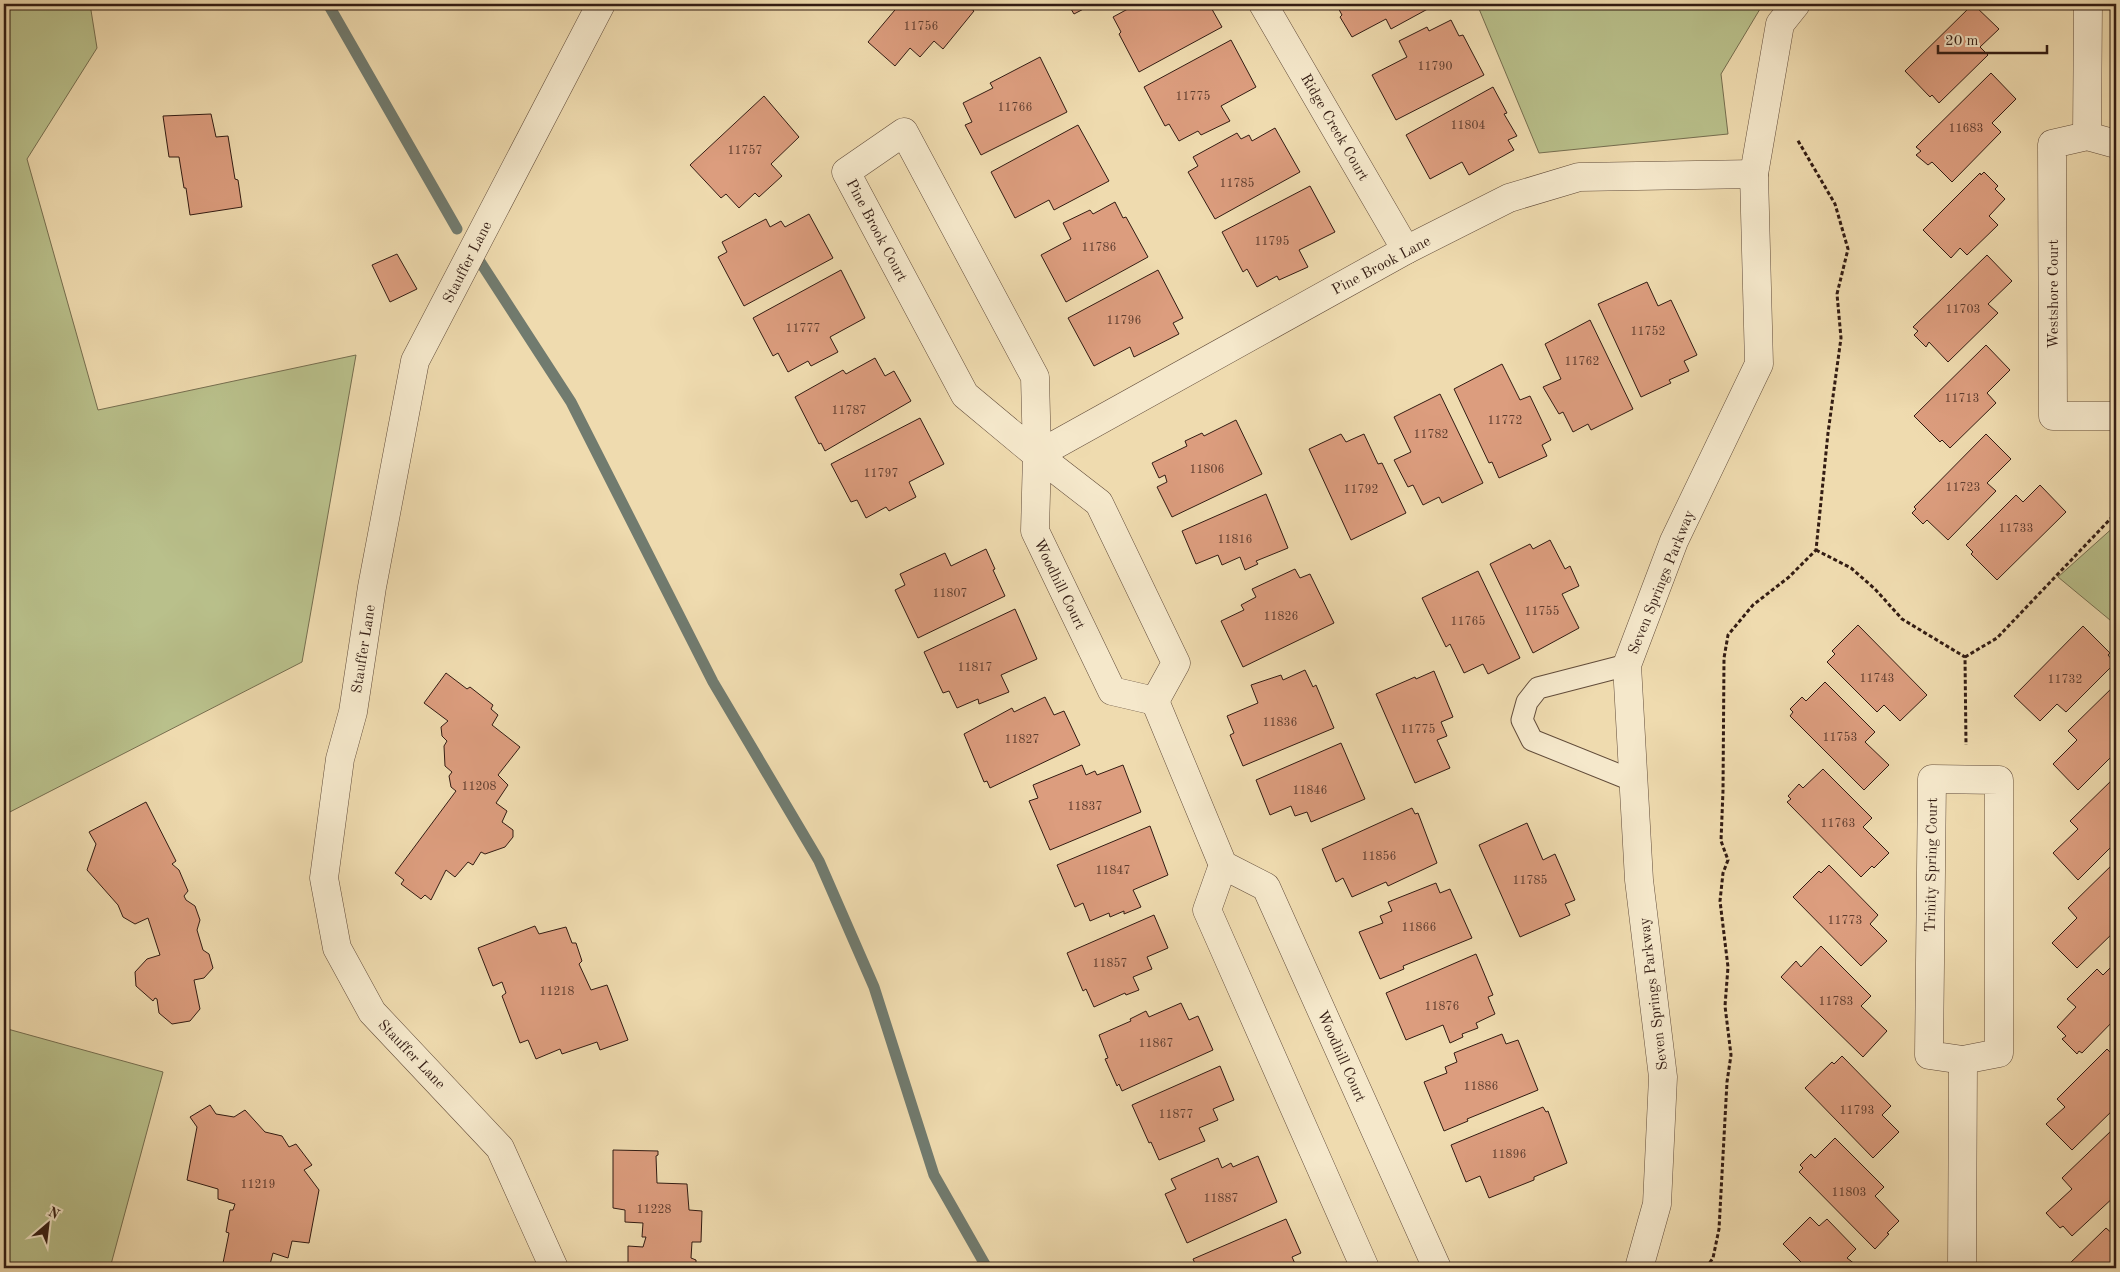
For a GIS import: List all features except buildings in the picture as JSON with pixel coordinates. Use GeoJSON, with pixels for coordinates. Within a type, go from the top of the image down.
{"type":"FeatureCollection","features":[{"type":"Feature","properties":{"kind":"street","name":"Stauffer Lane"},"geometry":{"type":"LineString","coordinates":[[554,1268],[500,1148],[372,1012],[337,948],[324,878],[340,759],[353,712],[372,587],[415,361],[600,4]]}},
{"type":"Feature","properties":{"kind":"street","name":"Ridge Creek Court"},"geometry":{"type":"LineString","coordinates":[[1263,4],[1406,250]]}},
{"type":"Feature","properties":{"kind":"street","name":"Seven Springs Parkway"},"geometry":{"type":"LineString","coordinates":[[1639,1268],[1657,1204],[1663,1076],[1640,880],[1627,665],[1674,541],[1759,364],[1754,174],[1780,24],[1796,4]]}},
{"type":"Feature","properties":{"kind":"street"},"geometry":{"type":"LineString","coordinates":[[2087,136],[2088,4]]}},
{"type":"Feature","properties":{"kind":"street","name":"Pine Brook Court"},"geometry":{"type":"LineString","coordinates":[[904,132],[1035,377],[1037,455],[965,395],[846,172],[904,132]]}},
{"type":"Feature","properties":{"kind":"street","name":"Westshore Court"},"geometry":{"type":"LineString","coordinates":[[2116,144],[2087,136],[2052,144],[2053,416],[2116,416]]}},
{"type":"Feature","properties":{"kind":"street","name":"Pine Brook Lane"},"geometry":{"type":"LineString","coordinates":[[1037,455],[1406,250],[1509,198],[1579,177],[1754,174]]}},
{"type":"Feature","properties":{"kind":"street"},"geometry":{"type":"LineString","coordinates":[[1037,455],[1099,503],[1176,662],[1155,701],[1223,865],[1207,910],[1366,1268]]}},
{"type":"Feature","properties":{"kind":"street","name":"Woodhill Court"},"geometry":{"type":"LineString","coordinates":[[1037,455],[1035,531],[1039,540],[1112,691],[1155,701]]}},
{"type":"Feature","properties":{"kind":"street","name":"Trinity Spring Court"},"geometry":{"type":"LineString","coordinates":[[1932,779],[2000,780],[1999,1052],[1963,1060],[1929,1055],[1932,779]]}},
{"type":"Feature","properties":{"kind":"street","name":"Woodhill Court"},"geometry":{"type":"LineString","coordinates":[[1223,865],[1266,887],[1437,1268]]}},
{"type":"Feature","properties":{"kind":"street"},"geometry":{"type":"LineString","coordinates":[[1962,1268],[1963,1060]]}},
{"type":"Feature","properties":{"kind":"lane"},"geometry":{"type":"LineString","coordinates":[[1627,665],[1538,688],[1527,702],[1522,720],[1532,740],[1634,780]]}},
{"type":"Feature","properties":{"kind":"path"},"geometry":{"type":"LineString","coordinates":[[1706,1268],[1713,1258],[1719,1229],[1727,1082],[1731,1055],[1724,1006],[1728,967],[1720,901],[1723,873],[1728,860],[1721,841],[1724,658],[1728,635],[1753,605],[1789,577],[1816,550],[1828,433],[1841,338],[1837,294],[1848,249],[1835,204],[1797,139]]}},
{"type":"Feature","properties":{"kind":"path"},"geometry":{"type":"LineString","coordinates":[[1964,657],[1997,638],[2116,513]]}},
{"type":"Feature","properties":{"kind":"path"},"geometry":{"type":"LineString","coordinates":[[1816,550],[1851,568],[1875,589],[1902,619],[1964,657]]}},
{"type":"Feature","properties":{"kind":"path"},"geometry":{"type":"LineString","coordinates":[[1964,657],[1966,745]]}},
{"type":"Feature","properties":{"kind":"green space"},"geometry":{"type":"Polygon","coordinates":[[[4,4],[90,4],[97,48],[27,159],[98,410],[356,355],[302,662],[4,815],[4,4]]]}},
{"type":"Feature","properties":{"kind":"green space"},"geometry":{"type":"Polygon","coordinates":[[[1477,4],[1763,4],[1721,74],[1728,134],[1539,153],[1477,4]]]}},
{"type":"Feature","properties":{"kind":"green space"},"geometry":{"type":"Polygon","coordinates":[[[2116,525],[2116,625],[2058,577],[2116,525]]]}},
{"type":"Feature","properties":{"kind":"green space"},"geometry":{"type":"Polygon","coordinates":[[[4,1028],[163,1072],[110,1268],[4,1268],[4,1028]]]}},
{"type":"Feature","properties":{"kind":"waterway"},"geometry":{"type":"LineString","coordinates":[[328,4],[457,229]]}},
{"type":"Feature","properties":{"kind":"waterway"},"geometry":{"type":"LineString","coordinates":[[477,257],[571,402],[713,682],[819,861],[874,987],[934,1175],[987,1268]]}}]}
